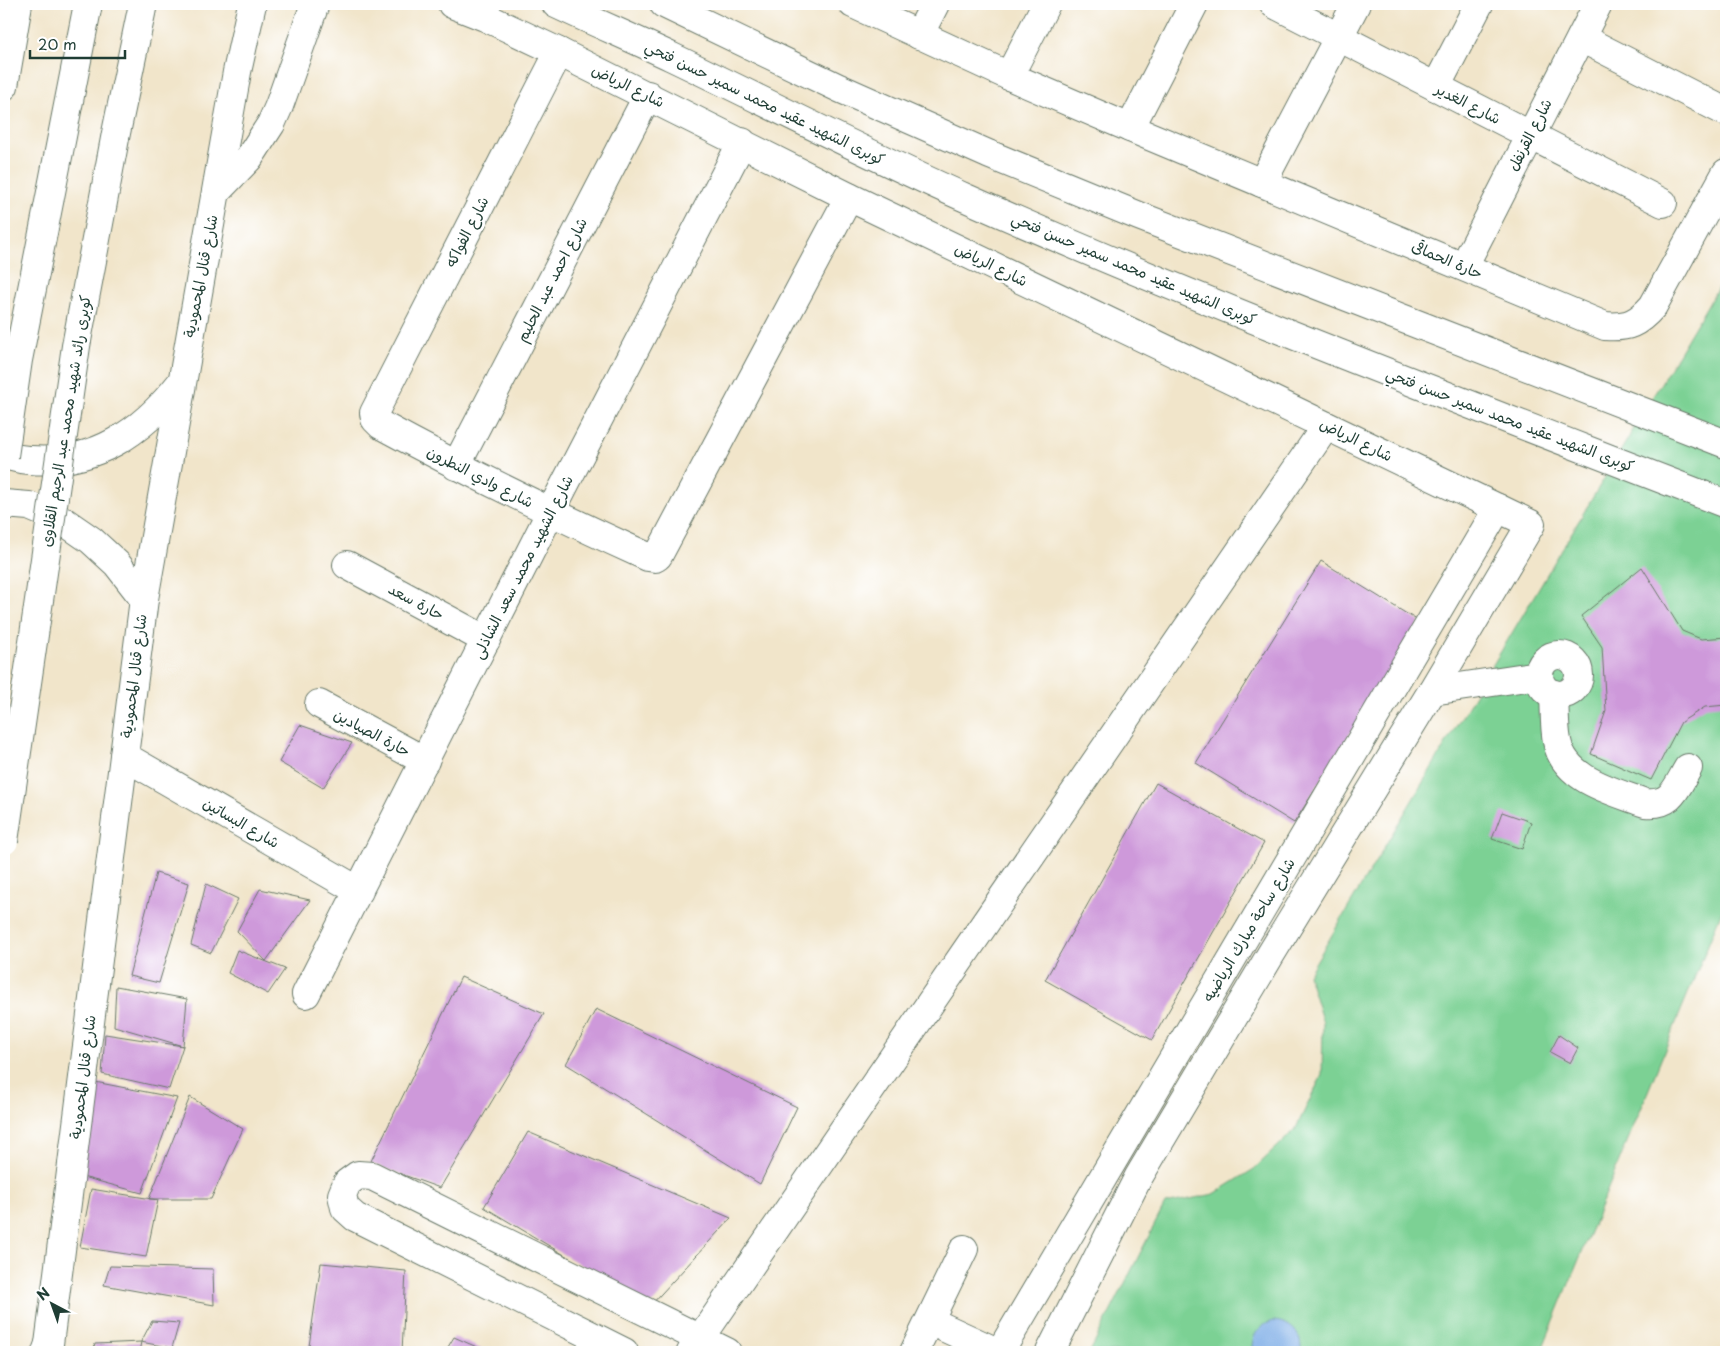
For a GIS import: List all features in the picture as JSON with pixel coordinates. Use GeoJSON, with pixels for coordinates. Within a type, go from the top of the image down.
{"type":"FeatureCollection","features":[{"type":"Feature","properties":{"kind":"street"},"geometry":{"type":"LineString","coordinates":[[4,86],[18,4]]}},
{"type":"Feature","properties":{"kind":"street"},"geometry":{"type":"LineString","coordinates":[[88,4],[18,360],[4,456],[30,460],[65,459],[100,450],[131,434],[157,410],[181,383]]}},
{"type":"Feature","properties":{"kind":"street","name":"كوبرى رائد شهيد محمد عبد الرحيم القلاوى"},"geometry":{"type":"LineString","coordinates":[[4,841],[76,346],[116,133],[143,4]]}},
{"type":"Feature","properties":{"kind":"street","name":"شارع قنال المحمودية"},"geometry":{"type":"LineString","coordinates":[[48,1349],[144,599],[237,72],[252,4]]}},
{"type":"Feature","properties":{"kind":"street"},"geometry":{"type":"LineString","coordinates":[[217,191],[249,158],[271,124],[315,4]]}},
{"type":"Feature","properties":{"kind":"street","name":"شارع الرياض"},"geometry":{"type":"LineString","coordinates":[[452,4],[485,17],[559,52],[849,197],[1531,524]]}},
{"type":"Feature","properties":{"kind":"street","name":"كوبرى الشهيد عقيد محمد سمير حسن فتحي"},"geometry":{"type":"LineString","coordinates":[[556,4],[966,198],[1246,316],[1726,504]]}},
{"type":"Feature","properties":{"kind":"street"},"geometry":{"type":"LineString","coordinates":[[664,4],[839,88],[1006,161],[1139,216],[1726,444]]}},
{"type":"Feature","properties":{"kind":"street","name":"حارة الحماقى"},"geometry":{"type":"LineString","coordinates":[[854,4],[1009,76],[1130,128],[1605,326],[1619,328],[1633,324],[1654,306],[1726,173]]}},
{"type":"Feature","properties":{"kind":"street"},"geometry":{"type":"LineString","coordinates":[[919,35],[935,4]]}},
{"type":"Feature","properties":{"kind":"street"},"geometry":{"type":"LineString","coordinates":[[1009,76],[1046,4]]}},
{"type":"Feature","properties":{"kind":"street"},"geometry":{"type":"LineString","coordinates":[[1130,128],[1194,4]]}},
{"type":"Feature","properties":{"kind":"street","name":"شارع الغدير"},"geometry":{"type":"LineString","coordinates":[[1274,4],[1663,203]]}},
{"type":"Feature","properties":{"kind":"street"},"geometry":{"type":"LineString","coordinates":[[1262,183],[1356,4]]}},
{"type":"Feature","properties":{"kind":"street"},"geometry":{"type":"LineString","coordinates":[[1436,87],[1479,4]]}},
{"type":"Feature","properties":{"kind":"street","name":"شارع القرنفل"},"geometry":{"type":"LineString","coordinates":[[1464,266],[1598,4]]}},
{"type":"Feature","properties":{"kind":"street"},"geometry":{"type":"LineString","coordinates":[[1581,38],[1724,111]]}},
{"type":"Feature","properties":{"kind":"street","name":"شارع الفواكه"},"geometry":{"type":"LineString","coordinates":[[374,413],[559,52]]}},
{"type":"Feature","properties":{"kind":"street","name":"شارع احمد عبد الحليم"},"geometry":{"type":"LineString","coordinates":[[456,466],[648,95]]}},
{"type":"Feature","properties":{"kind":"street","name":"شارع الشهيد محمد سعد الشاذلى"},"geometry":{"type":"LineString","coordinates":[[306,994],[550,513],[742,142]]}},
{"type":"Feature","properties":{"kind":"street","name":"شارع وادي النطرون"},"geometry":{"type":"LineString","coordinates":[[374,413],[375,419],[381,426],[456,466],[550,513],[648,557],[655,558],[661,553],[849,197]]}},
{"type":"Feature","properties":{"kind":"street"},"geometry":{"type":"LineString","coordinates":[[696,1345],[1326,426]]}},
{"type":"Feature","properties":{"kind":"street"},"geometry":{"type":"LineString","coordinates":[[4,504],[29,506],[62,520],[91,540],[117,564],[144,599]]}},
{"type":"Feature","properties":{"kind":"street","name":"شارع ساحة مبارك الرياضيه"},"geometry":{"type":"LineString","coordinates":[[998,1352],[1498,508]]}},
{"type":"Feature","properties":{"kind":"street","name":"شارع ساحة مبارك الرياضيه"},"geometry":{"type":"LineString","coordinates":[[1050,1352],[1138,1178],[1266,962],[1432,691],[1531,524]]}},
{"type":"Feature","properties":{"kind":"street","name":"حارة سعد"},"geometry":{"type":"LineString","coordinates":[[347,565],[486,640]]}},
{"type":"Feature","properties":{"kind":"street"},"geometry":{"type":"LineString","coordinates":[[1432,691],[1546,685],[1557,742],[1569,765],[1591,782],[1645,803],[1663,802],[1671,797],[1688,768]]}},
{"type":"Feature","properties":{"kind":"street","name":"حارة الصيادين"},"geometry":{"type":"LineString","coordinates":[[319,704],[425,761]]}},
{"type":"Feature","properties":{"kind":"street","name":"شارع البساتين"},"geometry":{"type":"LineString","coordinates":[[124,756],[359,891]]}},
{"type":"Feature","properties":{"kind":"street"},"geometry":{"type":"LineString","coordinates":[[624,1352],[355,1217],[345,1208],[342,1195],[347,1183],[358,1175],[372,1176],[696,1345],[727,1352]]}},
{"type":"Feature","properties":{"kind":"street"},"geometry":{"type":"LineString","coordinates":[[914,1352],[964,1249]]}},
{"type":"Feature","properties":{"kind":"street"},"geometry":{"type":"LineString","coordinates":[[930,1321],[998,1352]]}},
{"type":"Feature","properties":{"kind":"green space"},"geometry":{"type":"Polygon","coordinates":[[[1726,274],[1726,901],[1541,1352],[1090,1352],[1165,1204],[1214,1194],[1254,1169],[1295,1130],[1322,1075],[1323,1023],[1308,975],[1726,274]]]}},
{"type":"Feature","properties":{"kind":"water"},"geometry":{"type":"Polygon","coordinates":[[[1273,1321],[1286,1324],[1294,1330],[1300,1340],[1301,1352],[1252,1352],[1256,1332],[1273,1321]]]}},
{"type":"Feature","properties":{"kind":"building"},"geometry":{"type":"Polygon","coordinates":[[[1321,561],[1420,622],[1294,823],[1196,763],[1321,561]]]}},
{"type":"Feature","properties":{"kind":"building"},"geometry":{"type":"Polygon","coordinates":[[[1642,567],[1682,631],[1701,639],[1726,637],[1726,705],[1705,707],[1681,722],[1651,780],[1591,754],[1606,711],[1602,647],[1581,616],[1642,567]]]}},
{"type":"Feature","properties":{"kind":"building"},"geometry":{"type":"Polygon","coordinates":[[[300,725],[352,743],[323,788],[279,762],[300,725]]]}},
{"type":"Feature","properties":{"kind":"building"},"geometry":{"type":"Polygon","coordinates":[[[1156,783],[1264,843],[1152,1040],[1045,980],[1156,783]]]}},
{"type":"Feature","properties":{"kind":"building"},"geometry":{"type":"Polygon","coordinates":[[[1502,812],[1531,822],[1522,849],[1492,839],[1502,812]]]}},
{"type":"Feature","properties":{"kind":"building"},"geometry":{"type":"Polygon","coordinates":[[[156,873],[189,883],[159,983],[129,976],[156,873]]]}},
{"type":"Feature","properties":{"kind":"building"},"geometry":{"type":"Polygon","coordinates":[[[206,884],[238,899],[211,953],[191,945],[206,884]]]}},
{"type":"Feature","properties":{"kind":"building"},"geometry":{"type":"Polygon","coordinates":[[[260,889],[310,900],[266,961],[237,931],[260,889]]]}},
{"type":"Feature","properties":{"kind":"building"},"geometry":{"type":"Polygon","coordinates":[[[237,950],[285,969],[268,994],[228,973],[237,950]]]}},
{"type":"Feature","properties":{"kind":"building"},"geometry":{"type":"Polygon","coordinates":[[[461,977],[544,1014],[440,1188],[370,1163],[461,977]]]}},
{"type":"Feature","properties":{"kind":"building"},"geometry":{"type":"Polygon","coordinates":[[[116,986],[187,999],[183,1046],[114,1026],[116,986]]]}},
{"type":"Feature","properties":{"kind":"building"},"geometry":{"type":"Polygon","coordinates":[[[596,1009],[797,1107],[760,1184],[566,1064],[596,1009]]]}},
{"type":"Feature","properties":{"kind":"building"},"geometry":{"type":"Polygon","coordinates":[[[105,1034],[183,1046],[169,1089],[102,1074],[105,1034]]]}},
{"type":"Feature","properties":{"kind":"building"},"geometry":{"type":"Polygon","coordinates":[[[1559,1035],[1578,1048],[1570,1063],[1550,1052],[1559,1035]]]}},
{"type":"Feature","properties":{"kind":"building"},"geometry":{"type":"Polygon","coordinates":[[[90,1081],[177,1098],[142,1193],[75,1175],[90,1081]]]}},
{"type":"Feature","properties":{"kind":"building"},"geometry":{"type":"Polygon","coordinates":[[[190,1097],[243,1129],[211,1199],[149,1199],[190,1097]]]}},
{"type":"Feature","properties":{"kind":"building"},"geometry":{"type":"Polygon","coordinates":[[[528,1132],[731,1218],[650,1306],[484,1207],[528,1132]]]}},
{"type":"Feature","properties":{"kind":"building"},"geometry":{"type":"Polygon","coordinates":[[[91,1189],[158,1200],[146,1257],[80,1247],[91,1189]]]}},
{"type":"Feature","properties":{"kind":"building"},"geometry":{"type":"Polygon","coordinates":[[[321,1263],[406,1271],[402,1352],[342,1352],[309,1346],[321,1263]]]}},
{"type":"Feature","properties":{"kind":"building"},"geometry":{"type":"Polygon","coordinates":[[[110,1266],[213,1269],[214,1305],[104,1285],[110,1266]]]}},
{"type":"Feature","properties":{"kind":"building"},"geometry":{"type":"Polygon","coordinates":[[[152,1321],[179,1323],[172,1348],[141,1342],[152,1321]]]}},
{"type":"Feature","properties":{"kind":"building"},"geometry":{"type":"Polygon","coordinates":[[[454,1337],[488,1352],[445,1352],[454,1337]]]}},
{"type":"Feature","properties":{"kind":"building"},"geometry":{"type":"Polygon","coordinates":[[[141,1342],[139,1352],[93,1352],[95,1344],[141,1342]]]}}]}
